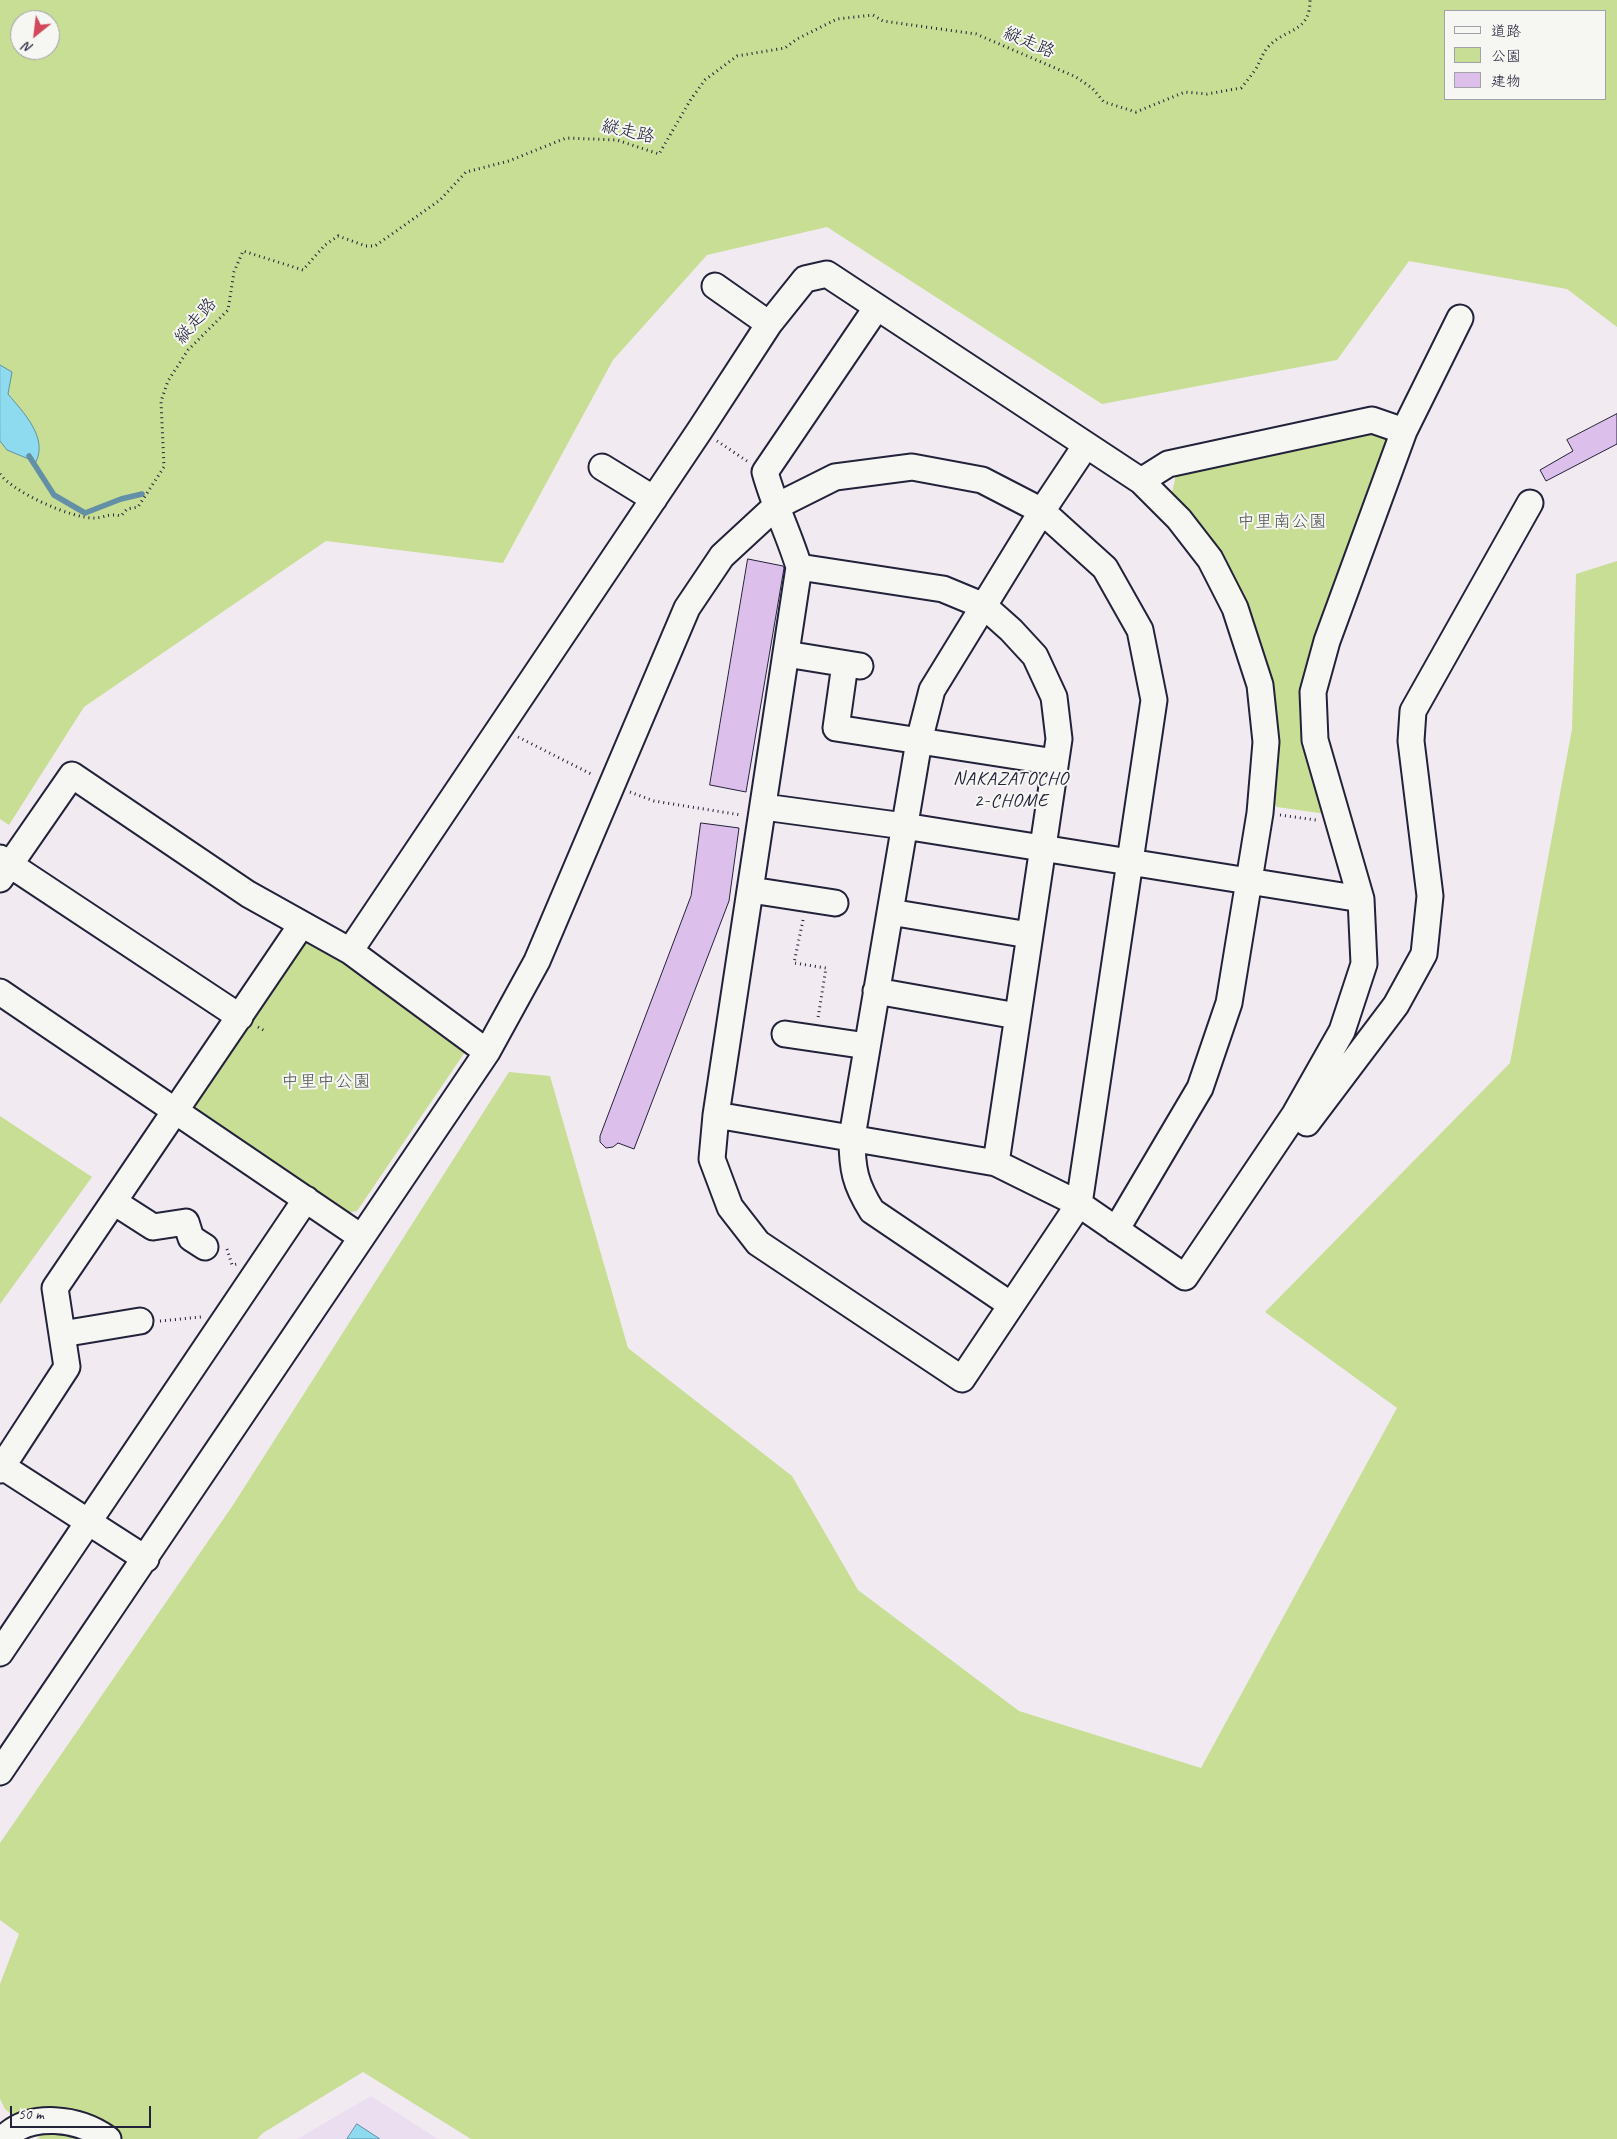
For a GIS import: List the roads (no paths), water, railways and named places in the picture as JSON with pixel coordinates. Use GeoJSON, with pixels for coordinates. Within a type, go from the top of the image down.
{"type":"FeatureCollection","features":[{"type":"Feature","properties":{"kind":"street"},"geometry":{"type":"LineString","coordinates":[[350,950],[654,499],[769,324],[805,279],[827,274],[1141,481],[1179,519],[1210,559],[1235,608],[1260,685],[1266,742],[1260,813],[1229,1003],[1200,1088],[1116,1230]]}},
{"type":"Feature","properties":{"kind":"street"},"geometry":{"type":"LineString","coordinates":[[715,286],[769,324]]}},
{"type":"Feature","properties":{"kind":"street"},"geometry":{"type":"LineString","coordinates":[[0,1772],[146,1559],[486,1052],[537,961],[687,608],[722,556],[775,507],[835,477],[912,466],[982,480],[1042,511],[1105,568],[1140,630],[1154,700],[1132,861],[1079,1204],[962,1379],[758,1243],[730,1207],[712,1160],[716,1115],[799,567],[787,529],[775,507],[765,472],[877,307]]}},
{"type":"Feature","properties":{"kind":"street"},"geometry":{"type":"LineString","coordinates":[[716,1115],[996,1163],[1079,1204],[1185,1277],[1294,1114],[1342,1032],[1364,964],[1361,900],[1315,740],[1313,692],[1327,641],[1404,431],[1460,318]]}},
{"type":"Feature","properties":{"kind":"street"},"geometry":{"type":"LineString","coordinates":[[1141,481],[1168,464],[1372,420],[1404,431]]}},
{"type":"Feature","properties":{"kind":"street"},"geometry":{"type":"LineString","coordinates":[[1011,1305],[872,1211],[857,1188],[852,1165],[852,1137],[919,741],[932,690],[1042,511],[1086,445]]}},
{"type":"Feature","properties":{"kind":"street"},"geometry":{"type":"LineString","coordinates":[[602,467],[654,499]]}},
{"type":"Feature","properties":{"kind":"street"},"geometry":{"type":"LineString","coordinates":[[1294,1114],[1307,1123],[1396,1005],[1424,954],[1430,896],[1411,741],[1413,711],[1530,502]]}},
{"type":"Feature","properties":{"kind":"street"},"geometry":{"type":"LineString","coordinates":[[799,567],[943,589],[984,606],[1012,630],[1035,656],[1054,697],[1059,739],[996,1163]]}},
{"type":"Feature","properties":{"kind":"street"},"geometry":{"type":"LineString","coordinates":[[786,654],[853,665],[836,728],[1056,762]]}},
{"type":"Feature","properties":{"kind":"street"},"geometry":{"type":"LineString","coordinates":[[240,1017],[3,867],[72,775],[248,894],[350,950],[486,1052]]}},
{"type":"Feature","properties":{"kind":"street"},"geometry":{"type":"LineString","coordinates":[[764,807],[904,826],[1132,861],[1361,900]]}},
{"type":"Feature","properties":{"kind":"street"},"geometry":{"type":"LineString","coordinates":[[751,890],[835,904]]}},
{"type":"Feature","properties":{"kind":"street"},"geometry":{"type":"LineString","coordinates":[[890,912],[1029,935]]}},
{"type":"Feature","properties":{"kind":"street"},"geometry":{"type":"LineString","coordinates":[[146,1559],[1,1469],[67,1367],[55,1288],[302,924]]}},
{"type":"Feature","properties":{"kind":"street"},"geometry":{"type":"LineString","coordinates":[[876,990],[1018,1016]]}},
{"type":"Feature","properties":{"kind":"street"},"geometry":{"type":"LineString","coordinates":[[0,992],[361,1237]]}},
{"type":"Feature","properties":{"kind":"street"},"geometry":{"type":"LineString","coordinates":[[785,1034],[867,1046]]}},
{"type":"Feature","properties":{"kind":"street"},"geometry":{"type":"LineString","coordinates":[[0,1653],[306,1199]]}},
{"type":"Feature","properties":{"kind":"street"},"geometry":{"type":"LineString","coordinates":[[114,1202],[153,1227],[186,1222],[191,1238],[205,1247]]}},
{"type":"Feature","properties":{"kind":"street"},"geometry":{"type":"LineString","coordinates":[[62,1334],[140,1321]]}},
{"type":"Feature","properties":{"kind":"street"},"geometry":{"type":"LineString","coordinates":[[3,2139],[34,2121],[66,2122],[98,2132],[108,2139]]}},
{"type":"Feature","properties":{"kind":"water"},"geometry":{"type":"Polygon","coordinates":[[[0,365],[12,372],[8,394],[27,417],[36,434],[39,443],[39,453],[36,462],[7,450],[0,441],[0,365]]]}},
{"type":"Feature","properties":{"kind":"water"},"geometry":{"type":"Polygon","coordinates":[[[357,2124],[380,2139],[347,2139],[357,2124]]]}},
{"type":"Feature","properties":{"kind":"waterway"},"geometry":{"type":"LineString","coordinates":[[29,456],[54,495],[85,513],[121,499],[142,494]]}},
{"type":"Feature","properties":{"kind":"district","name":"NAKAZATOCHO 2-CHOME"},"geometry":{"type":"Point","coordinates":[1011,790]}},
{"type":"Feature","properties":{"kind":"park label","name":"中里南公園"},"geometry":{"type":"Point","coordinates":[1282,522]}},
{"type":"Feature","properties":{"kind":"park label","name":"中里中公園"},"geometry":{"type":"Point","coordinates":[326,1082]}}]}
